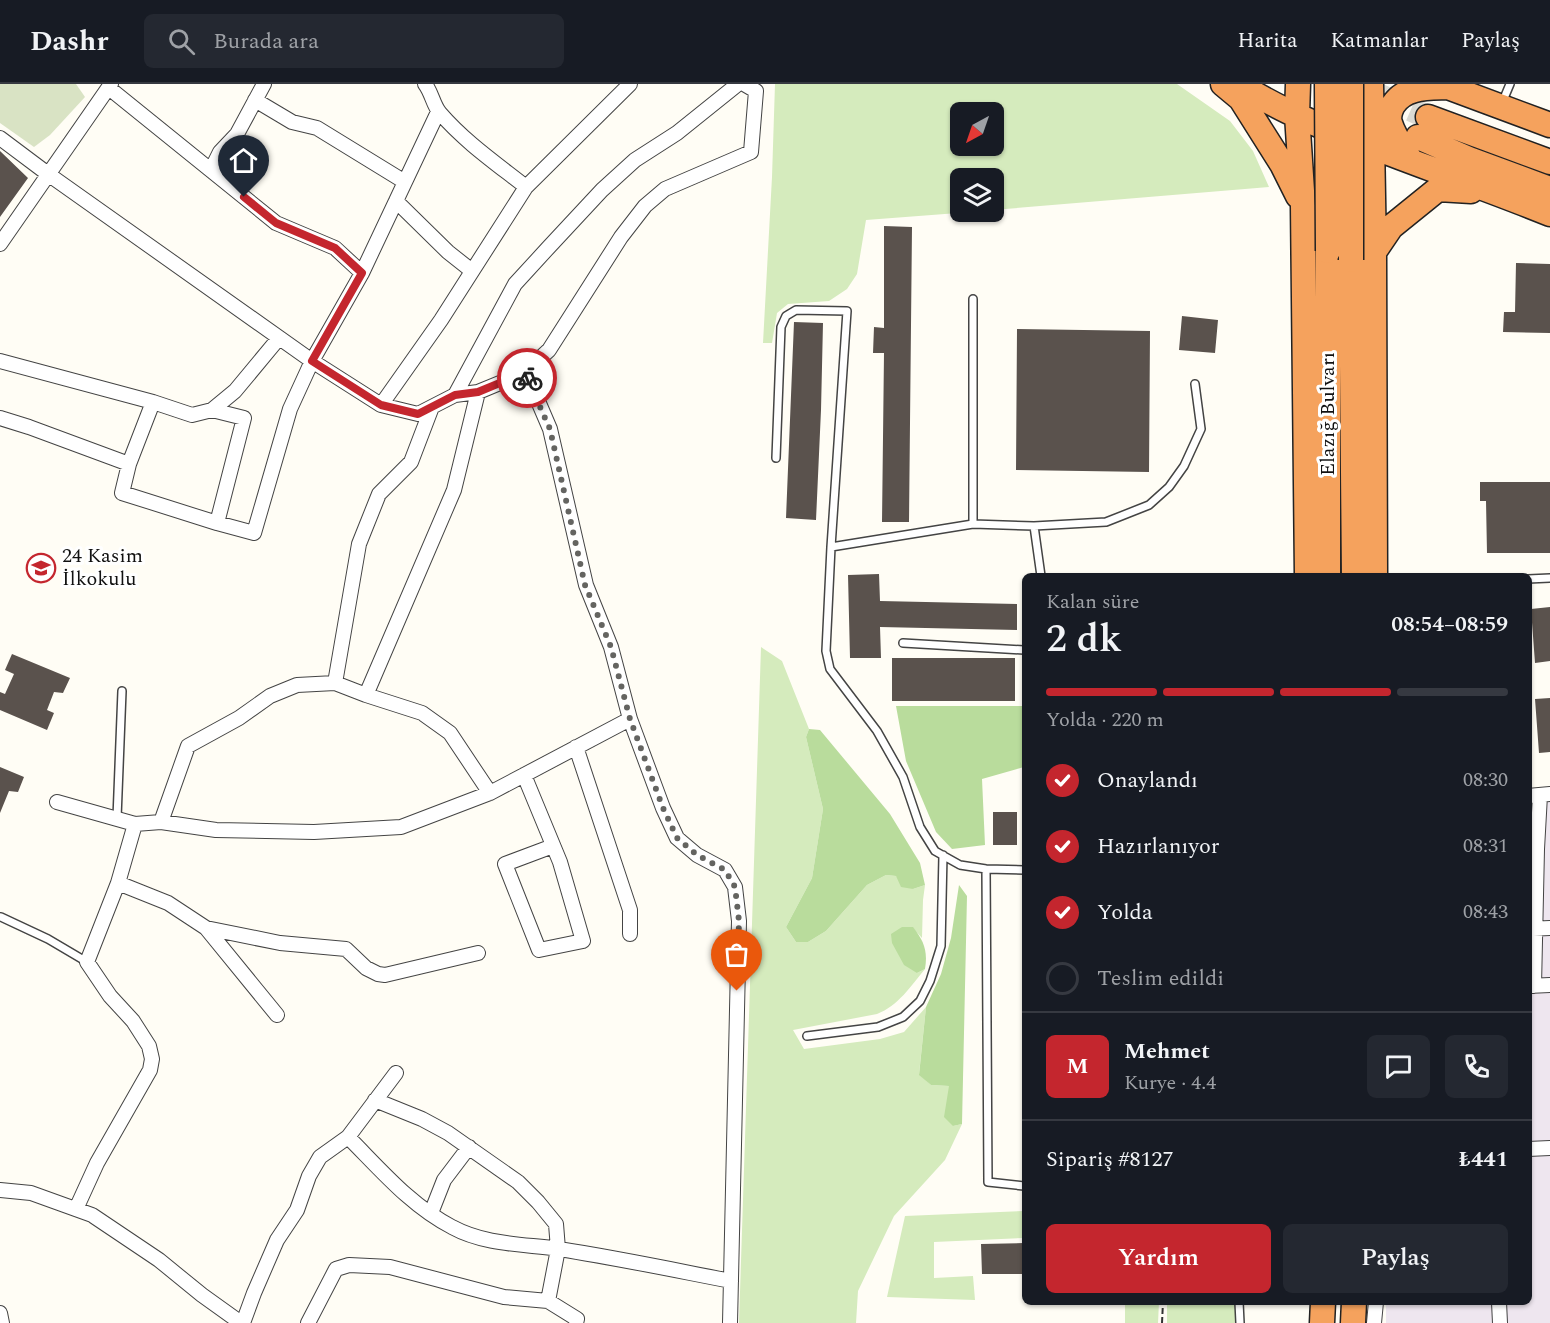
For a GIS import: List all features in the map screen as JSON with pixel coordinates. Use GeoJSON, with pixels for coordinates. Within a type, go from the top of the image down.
{"type":"FeatureCollection","features":[{"type":"Feature","properties":{"kind":"highway"},"geometry":{"type":"LineString","coordinates":[[1223,84],[1240,99],[1282,164],[1303,206]]}},
{"type":"Feature","properties":{"kind":"highway"},"geometry":{"type":"LineString","coordinates":[[1237,84],[1297,115],[1373,147],[1550,214]]}},
{"type":"Feature","properties":{"kind":"highway"},"geometry":{"type":"LineString","coordinates":[[1298,84],[1297,115],[1303,206],[1307,573]]}},
{"type":"Feature","properties":{"kind":"highway","name":"Elazığ Bulvarı"},"geometry":{"type":"LineString","coordinates":[[1327,84],[1329,573]]}},
{"type":"Feature","properties":{"kind":"highway","name":"Elazığ Bulvarı"},"geometry":{"type":"LineString","coordinates":[[1351,84],[1354,573]]}},
{"type":"Feature","properties":{"kind":"highway"},"geometry":{"type":"LineString","coordinates":[[1371,84],[1375,573]]}},
{"type":"Feature","properties":{"kind":"highway"},"geometry":{"type":"LineString","coordinates":[[1411,161],[1389,120],[1395,102],[1408,91],[1424,88],[1455,88],[1505,95],[1550,125]]}},
{"type":"Feature","properties":{"kind":"highway"},"geometry":{"type":"LineString","coordinates":[[1550,162],[1423,127],[1469,159],[1550,189]]}},
{"type":"Feature","properties":{"kind":"highway"},"geometry":{"type":"LineString","coordinates":[[1374,252],[1391,226],[1438,189],[1505,196]]}},
{"type":"Feature","properties":{"kind":"highway"},"geometry":{"type":"LineString","coordinates":[[1323,1305],[1323,1323]]}},
{"type":"Feature","properties":{"kind":"highway"},"geometry":{"type":"LineString","coordinates":[[1353,1323],[1354,1305]]}},
{"type":"Feature","properties":{"kind":"street"},"geometry":{"type":"LineString","coordinates":[[211,170],[220,152],[237,134],[263,84]]}},
{"type":"Feature","properties":{"kind":"street"},"geometry":{"type":"LineString","coordinates":[[381,405],[441,320],[526,187],[630,84]]}},
{"type":"Feature","properties":{"kind":"street"},"geometry":{"type":"LineString","coordinates":[[455,395],[515,284],[602,190],[635,160],[677,133],[738,84]]}},
{"type":"Feature","properties":{"kind":"street"},"geometry":{"type":"LineString","coordinates":[[0,138],[312,361],[381,405],[418,414],[455,395],[478,392],[524,373],[549,350],[621,237],[645,206],[665,189],[751,152],[756,91],[744,84]]}},
{"type":"Feature","properties":{"kind":"street"},"geometry":{"type":"LineString","coordinates":[[429,85],[438,112],[476,149],[526,187]]}},
{"type":"Feature","properties":{"kind":"street"},"geometry":{"type":"LineString","coordinates":[[0,244],[110,86],[276,223],[335,248],[362,273]]}},
{"type":"Feature","properties":{"kind":"street"},"geometry":{"type":"LineString","coordinates":[[255,100],[292,122],[317,128],[405,182]]}},
{"type":"Feature","properties":{"kind":"street"},"geometry":{"type":"LineString","coordinates":[[153,402],[129,464],[122,493],[254,533],[290,409],[312,361],[362,273],[438,112]]}},
{"type":"Feature","properties":{"kind":"street"},"geometry":{"type":"LineString","coordinates":[[396,201],[448,252],[472,271]]}},
{"type":"Feature","properties":{"kind":"street"},"geometry":{"type":"LineString","coordinates":[[0,361],[153,402],[192,415],[212,410],[235,391],[279,338]]}},
{"type":"Feature","properties":{"kind":"street"},"geometry":{"type":"LineString","coordinates":[[524,373],[550,429],[585,585],[611,647],[630,719],[663,808],[677,838],[697,855],[725,870],[735,887],[739,921],[730,1323]]}},
{"type":"Feature","properties":{"kind":"street"},"geometry":{"type":"LineString","coordinates":[[366,695],[454,490],[478,392]]}},
{"type":"Feature","properties":{"kind":"street"},"geometry":{"type":"LineString","coordinates":[[335,683],[360,544],[379,494],[411,462],[432,407]]}},
{"type":"Feature","properties":{"kind":"street"},"geometry":{"type":"LineString","coordinates":[[212,410],[244,418],[217,523]]}},
{"type":"Feature","properties":{"kind":"street"},"geometry":{"type":"LineString","coordinates":[[0,418],[129,464]]}},
{"type":"Feature","properties":{"kind":"street"},"geometry":{"type":"LineString","coordinates":[[161,822],[188,746],[239,718],[270,696],[297,685],[335,683],[423,713],[450,733],[490,793]]}},
{"type":"Feature","properties":{"kind":"street"},"geometry":{"type":"LineString","coordinates":[[57,802],[135,824],[161,822],[216,831],[314,832],[401,827],[490,793],[630,719]]}},
{"type":"Feature","properties":{"kind":"street"},"geometry":{"type":"LineString","coordinates":[[576,747],[630,910],[630,934]]}},
{"type":"Feature","properties":{"kind":"street"},"geometry":{"type":"LineString","coordinates":[[524,775],[561,862],[583,941],[539,950],[505,864],[554,846]]}},
{"type":"Feature","properties":{"kind":"street"},"geometry":{"type":"LineString","coordinates":[[1540,795],[1538,908],[1532,929],[1550,928]]}},
{"type":"Feature","properties":{"kind":"street"},"geometry":{"type":"LineString","coordinates":[[76,1209],[97,1163],[150,1070],[152,1059],[148,1046],[133,1021],[110,996],[87,962],[118,883],[135,824]]}},
{"type":"Feature","properties":{"kind":"street"},"geometry":{"type":"LineString","coordinates":[[118,883],[168,903],[206,928],[278,1015]]}},
{"type":"Feature","properties":{"kind":"street"},"geometry":{"type":"LineString","coordinates":[[206,928],[280,943],[346,949],[366,968],[385,975],[478,953]]}},
{"type":"Feature","properties":{"kind":"street"},"geometry":{"type":"LineString","coordinates":[[1532,986],[1550,986]]}},
{"type":"Feature","properties":{"kind":"street"},"geometry":{"type":"LineString","coordinates":[[0,1190],[31,1193],[92,1215],[159,1260],[201,1295],[242,1323],[276,1240],[297,1210],[309,1176],[320,1157],[348,1137],[396,1073]]}},
{"type":"Feature","properties":{"kind":"street"},"geometry":{"type":"LineString","coordinates":[[375,1101],[422,1119],[448,1133],[518,1182],[544,1209],[556,1224],[558,1249],[548,1301]]}},
{"type":"Feature","properties":{"kind":"street"},"geometry":{"type":"LineString","coordinates":[[348,1137],[411,1199],[450,1227],[472,1236],[513,1245],[558,1249],[731,1281]]}},
{"type":"Feature","properties":{"kind":"street"},"geometry":{"type":"LineString","coordinates":[[431,1214],[444,1180],[469,1147]]}},
{"type":"Feature","properties":{"kind":"street"},"geometry":{"type":"LineString","coordinates":[[1532,1149],[1550,1148]]}},
{"type":"Feature","properties":{"kind":"street"},"geometry":{"type":"LineString","coordinates":[[308,1323],[336,1269],[349,1265],[390,1267],[504,1297],[548,1301],[579,1322]]}},
{"type":"Feature","properties":{"kind":"street"},"geometry":{"type":"LineString","coordinates":[[1374,1323],[1376,1305]]}},
{"type":"Feature","properties":{"kind":"street"},"geometry":{"type":"LineString","coordinates":[[1499,1305],[1500,1323]]}},
{"type":"Feature","properties":{"kind":"street"},"geometry":{"type":"LineString","coordinates":[[0,1313],[2,1323]]}},
{"type":"Feature","properties":{"kind":"lane"},"geometry":{"type":"LineString","coordinates":[[973,299],[973,524]]}},
{"type":"Feature","properties":{"kind":"lane"},"geometry":{"type":"LineString","coordinates":[[776,458],[781,327],[786,316],[796,310],[847,311],[826,651],[830,669],[877,731],[903,777],[920,827],[935,851],[960,865],[986,869],[1022,870]]}},
{"type":"Feature","properties":{"kind":"lane"},"geometry":{"type":"LineString","coordinates":[[831,547],[973,524],[1034,526],[1106,522],[1149,505],[1169,487],[1184,466],[1201,429],[1195,384]]}},
{"type":"Feature","properties":{"kind":"lane"},"geometry":{"type":"LineString","coordinates":[[1034,526],[1041,573]]}},
{"type":"Feature","properties":{"kind":"lane"},"geometry":{"type":"LineString","coordinates":[[1532,579],[1550,578]]}},
{"type":"Feature","properties":{"kind":"lane"},"geometry":{"type":"LineString","coordinates":[[903,643],[1022,650]]}},
{"type":"Feature","properties":{"kind":"lane"},"geometry":{"type":"LineString","coordinates":[[117,818],[122,691]]}},
{"type":"Feature","properties":{"kind":"lane"},"geometry":{"type":"LineString","coordinates":[[807,1036],[878,1027],[903,1017],[920,1001],[930,981],[941,946],[943,855]]}},
{"type":"Feature","properties":{"kind":"lane"},"geometry":{"type":"LineString","coordinates":[[986,869],[988,1182],[1022,1186]]}},
{"type":"Feature","properties":{"kind":"lane"},"geometry":{"type":"LineString","coordinates":[[2,917],[48,939],[87,962]]}},
{"type":"Feature","properties":{"kind":"lane"},"geometry":{"type":"LineString","coordinates":[[1239,1305],[1240,1323]]}},
{"type":"Feature","properties":{"kind":"path"},"geometry":{"type":"LineString","coordinates":[[1162,1323],[1163,1305]]}},
{"type":"Feature","properties":{"kind":"shaded area"},"geometry":{"type":"Polygon","coordinates":[[[1550,797],[1550,1323],[1386,1323],[1386,1305],[1532,1305],[1532,798],[1550,797]]]}},
{"type":"Feature","properties":{"kind":"green space"},"geometry":{"type":"Polygon","coordinates":[[[0,84],[76,84],[85,97],[50,135],[34,147],[0,123],[0,84]]]}},
{"type":"Feature","properties":{"kind":"green space"},"geometry":{"type":"Polygon","coordinates":[[[775,84],[1177,84],[1230,121],[1253,151],[1269,187],[1004,209],[1004,168],[950,168],[950,214],[866,220],[857,274],[847,289],[829,301],[788,304],[777,313],[772,343],[763,343],[775,84]]]}},
{"type":"Feature","properties":{"kind":"green space"},"geometry":{"type":"Polygon","coordinates":[[[761,647],[782,661],[809,729],[806,737],[823,809],[812,878],[786,927],[796,942],[808,942],[826,931],[867,885],[886,875],[896,876],[913,889],[925,885],[922,938],[912,927],[917,973],[925,969],[904,995],[877,1014],[793,1030],[804,1049],[880,1039],[904,1032],[926,1007],[919,1074],[931,1085],[949,1086],[953,1126],[962,1124],[945,1160],[894,1216],[858,1291],[856,1323],[739,1323],[761,647]]]}},
{"type":"Feature","properties":{"kind":"green space"},"geometry":{"type":"Polygon","coordinates":[[[896,706],[1022,706],[1022,768],[982,779],[985,845],[952,849],[936,832],[906,761],[896,706]]]}},
{"type":"Feature","properties":{"kind":"green space"},"geometry":{"type":"Polygon","coordinates":[[[809,729],[820,730],[890,814],[920,863],[925,885],[913,889],[901,887],[896,876],[886,875],[867,885],[826,931],[808,942],[796,942],[786,927],[812,878],[823,809],[806,737],[809,729]]]}},
{"type":"Feature","properties":{"kind":"green space"},"geometry":{"type":"Polygon","coordinates":[[[959,885],[967,896],[962,1124],[953,1126],[944,1117],[949,1086],[931,1085],[919,1075],[926,1007],[941,974],[951,938],[959,885]]]}},
{"type":"Feature","properties":{"kind":"green space"},"geometry":{"type":"Polygon","coordinates":[[[902,927],[913,927],[924,946],[925,969],[917,973],[904,965],[892,943],[891,934],[902,927]]]}},
{"type":"Feature","properties":{"kind":"green space"},"geometry":{"type":"Polygon","coordinates":[[[1022,1211],[1022,1238],[934,1242],[934,1278],[973,1276],[975,1300],[887,1297],[905,1216],[1022,1211]]]}},
{"type":"Feature","properties":{"kind":"green space"},"geometry":{"type":"Polygon","coordinates":[[[1125,1305],[1159,1305],[1158,1323],[1125,1323],[1125,1305]]]}},
{"type":"Feature","properties":{"kind":"green space"},"geometry":{"type":"Polygon","coordinates":[[[1167,1305],[1235,1305],[1235,1323],[1167,1323],[1167,1305]]]}},
{"type":"Feature","properties":{"kind":"building"},"geometry":{"type":"Polygon","coordinates":[[[0,151],[28,178],[0,217],[0,151]]]}},
{"type":"Feature","properties":{"kind":"building"},"geometry":{"type":"Polygon","coordinates":[[[884,226],[912,227],[909,522],[882,522],[884,353],[873,353],[874,327],[884,328],[884,226]]]}},
{"type":"Feature","properties":{"kind":"building"},"geometry":{"type":"Polygon","coordinates":[[[1516,263],[1550,264],[1550,333],[1503,332],[1504,312],[1515,312],[1516,263]]]}},
{"type":"Feature","properties":{"kind":"building"},"geometry":{"type":"Polygon","coordinates":[[[1182,316],[1218,320],[1215,353],[1179,350],[1182,316]]]}},
{"type":"Feature","properties":{"kind":"building"},"geometry":{"type":"Polygon","coordinates":[[[794,322],[823,323],[816,520],[786,518],[794,322]]]}},
{"type":"Feature","properties":{"kind":"building"},"geometry":{"type":"Polygon","coordinates":[[[1017,329],[1150,331],[1149,472],[1016,470],[1017,329]]]}},
{"type":"Feature","properties":{"kind":"building"},"geometry":{"type":"Polygon","coordinates":[[[1480,482],[1550,482],[1550,553],[1487,553],[1486,501],[1480,501],[1480,482]]]}},
{"type":"Feature","properties":{"kind":"building"},"geometry":{"type":"Polygon","coordinates":[[[879,574],[880,601],[1017,604],[1017,630],[880,627],[881,658],[850,658],[848,575],[879,574]]]}},
{"type":"Feature","properties":{"kind":"building"},"geometry":{"type":"Polygon","coordinates":[[[1550,607],[1550,661],[1535,663],[1532,609],[1550,607]]]}},
{"type":"Feature","properties":{"kind":"building"},"geometry":{"type":"Polygon","coordinates":[[[12,654],[70,678],[63,693],[54,692],[47,710],[54,713],[47,730],[0,710],[0,692],[5,694],[14,674],[5,670],[12,654]]]}},
{"type":"Feature","properties":{"kind":"building"},"geometry":{"type":"Polygon","coordinates":[[[892,658],[1015,658],[1015,701],[892,701],[892,658]]]}},
{"type":"Feature","properties":{"kind":"building"},"geometry":{"type":"Polygon","coordinates":[[[1550,698],[1550,752],[1539,753],[1535,699],[1550,698]]]}},
{"type":"Feature","properties":{"kind":"building"},"geometry":{"type":"Polygon","coordinates":[[[0,767],[24,777],[18,792],[9,791],[0,813],[0,767]]]}},
{"type":"Feature","properties":{"kind":"building"},"geometry":{"type":"Polygon","coordinates":[[[993,812],[1017,812],[1017,845],[993,845],[993,812]]]}},
{"type":"Feature","properties":{"kind":"building"},"geometry":{"type":"Polygon","coordinates":[[[1022,1243],[1022,1274],[982,1274],[981,1244],[1022,1243]]]}},
{"type":"Feature","properties":{"kind":"tunnel"},"geometry":{"type":"LineString","coordinates":[[1378,95],[1428,117]]}},
{"type":"Feature","properties":{"kind":"way so far"},"geometry":{"type":"LineString","coordinates":[[527,378],[550,429],[585,585],[611,647],[630,719],[663,808],[677,838],[697,855],[725,870],[735,887],[739,921],[737,991]]}},
{"type":"Feature","properties":{"kind":"place","name":"24 Kasim İlkokulu"},"geometry":{"type":"Point","coordinates":[41,568]}},
{"type":"Feature","properties":{"kind":"route"},"geometry":{"type":"LineString","coordinates":[[244,197],[276,223],[335,248],[362,273],[312,361],[381,405],[418,414],[455,395],[478,392],[524,373],[527,378]]}}]}
